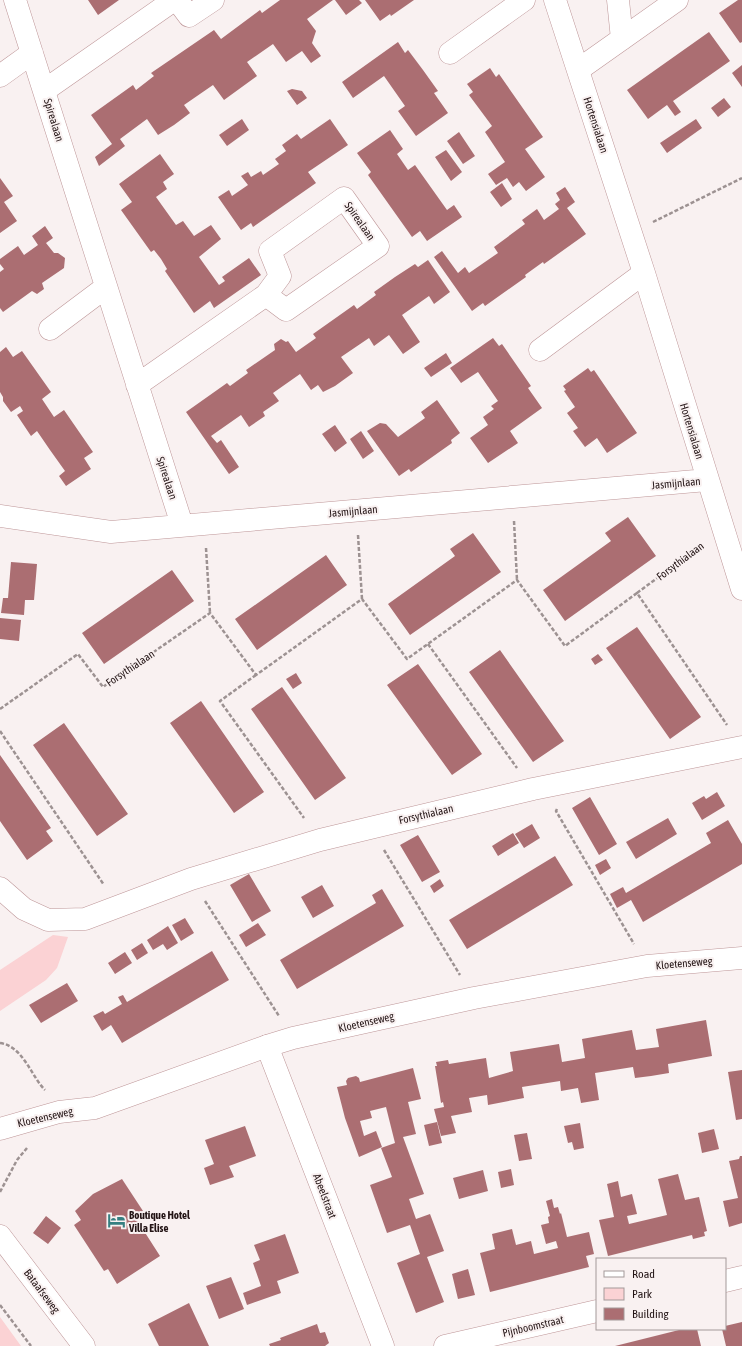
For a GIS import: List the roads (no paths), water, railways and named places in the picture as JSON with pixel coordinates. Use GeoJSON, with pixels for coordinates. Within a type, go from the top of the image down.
{"type":"FeatureCollection","features":[{"type":"Feature","properties":{"kind":"street","name":"Spirealaan"},"geometry":{"type":"LineString","coordinates":[[15,0],[45,90],[182,525]]}},
{"type":"Feature","properties":{"kind":"street","name":"Spirealaan"},"geometry":{"type":"LineString","coordinates":[[45,90],[174,0]]}},
{"type":"Feature","properties":{"kind":"street"},"geometry":{"type":"LineString","coordinates":[[177,0],[189,16],[213,0]]}},
{"type":"Feature","properties":{"kind":"street"},"geometry":{"type":"LineString","coordinates":[[450,53],[524,0]]}},
{"type":"Feature","properties":{"kind":"street","name":"Hortensialaan"},"geometry":{"type":"LineString","coordinates":[[555,0],[644,272],[707,480],[742,589]]}},
{"type":"Feature","properties":{"kind":"street"},"geometry":{"type":"LineString","coordinates":[[618,0],[622,39]]}},
{"type":"Feature","properties":{"kind":"street"},"geometry":{"type":"LineString","coordinates":[[578,70],[677,0]]}},
{"type":"Feature","properties":{"kind":"street"},"geometry":{"type":"LineString","coordinates":[[0,76],[32,53]]}},
{"type":"Feature","properties":{"kind":"street","name":"Spirealaan"},"geometry":{"type":"LineString","coordinates":[[137,385],[266,295],[280,276],[270,251],[344,198],[378,246],[286,310],[266,295]]}},
{"type":"Feature","properties":{"kind":"street"},"geometry":{"type":"LineString","coordinates":[[540,350],[644,272]]}},
{"type":"Feature","properties":{"kind":"street"},"geometry":{"type":"LineString","coordinates":[[50,329],[106,287]]}},
{"type":"Feature","properties":{"kind":"street","name":"Jasmijnlaan"},"geometry":{"type":"LineString","coordinates":[[0,516],[111,532],[707,480]]}},
{"type":"Feature","properties":{"kind":"street","name":"Forsythialaan"},"geometry":{"type":"LineString","coordinates":[[0,888],[24,909],[48,920],[85,919],[191,879],[320,840],[370,827],[563,783],[742,747]]}},
{"type":"Feature","properties":{"kind":"street","name":"Kloetenseweg"},"geometry":{"type":"LineString","coordinates":[[0,1129],[59,1112],[95,1108],[293,1038],[474,998],[647,966],[742,958]]}},
{"type":"Feature","properties":{"kind":"street","name":"Abeelstraat"},"geometry":{"type":"LineString","coordinates":[[267,1046],[383,1346]]}},
{"type":"Feature","properties":{"kind":"street","name":"Bataafseweg"},"geometry":{"type":"LineString","coordinates":[[0,1236],[84,1346]]}},
{"type":"Feature","properties":{"kind":"street"},"geometry":{"type":"LineString","coordinates":[[726,1281],[742,1278]]}},
{"type":"Feature","properties":{"kind":"street","name":"Pijnboomstraat"},"geometry":{"type":"LineString","coordinates":[[445,1346],[596,1311]]}},
{"type":"Feature","properties":{"kind":"place","name":"Boutique Hotel Villa Elise"},"geometry":{"type":"Point","coordinates":[116,1221]}}]}
